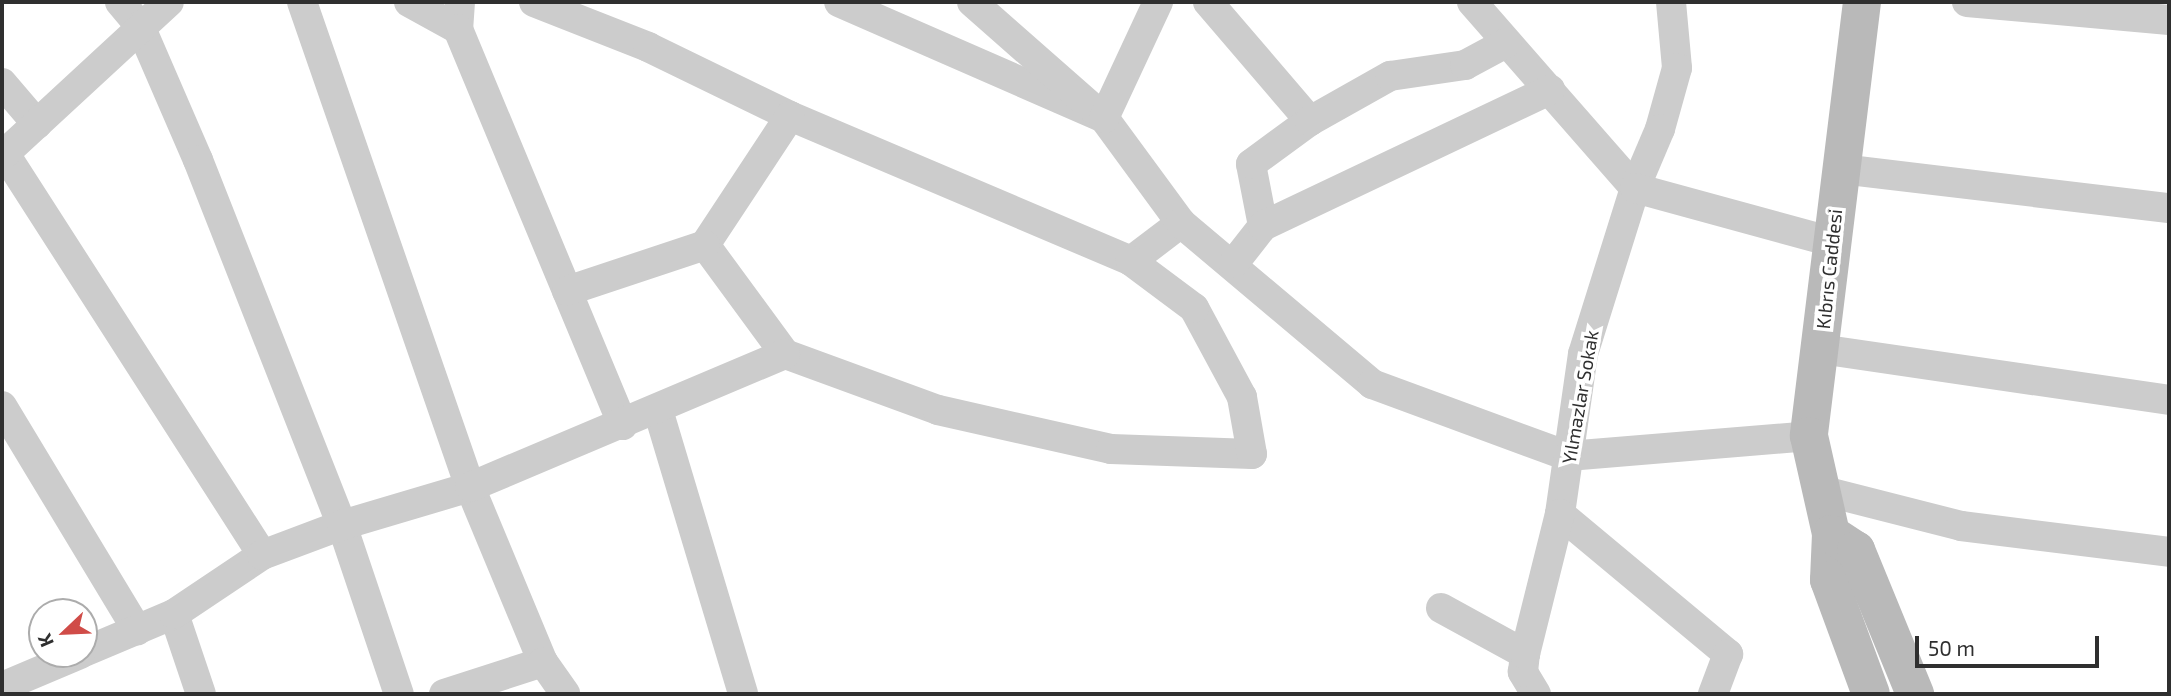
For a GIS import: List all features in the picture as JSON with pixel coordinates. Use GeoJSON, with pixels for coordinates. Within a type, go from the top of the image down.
{"type":"FeatureCollection","features":[{"type":"Feature","properties":{"kind":"main road","name":"Kıbrıs Caddesi"},"geometry":{"type":"LineString","coordinates":[[1862,2],[1809,436],[1831,534],[1829,580],[1871,694]]}},
{"type":"Feature","properties":{"kind":"main road"},"geometry":{"type":"LineString","coordinates":[[1831,534],[1856,550],[1915,694]]}},
{"type":"Feature","properties":{"kind":"street"},"geometry":{"type":"LineString","coordinates":[[120,2],[139,26],[198,160],[342,525],[399,694]]}},
{"type":"Feature","properties":{"kind":"street"},"geometry":{"type":"LineString","coordinates":[[169,2],[139,26],[3,155],[262,555]]}},
{"type":"Feature","properties":{"kind":"street"},"geometry":{"type":"LineString","coordinates":[[302,2],[470,486],[544,662],[565,694]]}},
{"type":"Feature","properties":{"kind":"street"},"geometry":{"type":"LineString","coordinates":[[409,2],[459,15]]}},
{"type":"Feature","properties":{"kind":"street"},"geometry":{"type":"LineString","coordinates":[[459,15],[470,2]]}},
{"type":"Feature","properties":{"kind":"street"},"geometry":{"type":"LineString","coordinates":[[534,2],[648,47],[790,116],[1131,261],[1194,308],[1242,397],[1252,454],[1111,449],[938,410],[785,354],[705,245]]}},
{"type":"Feature","properties":{"kind":"street"},"geometry":{"type":"LineString","coordinates":[[839,2],[1104,118]]}},
{"type":"Feature","properties":{"kind":"street"},"geometry":{"type":"LineString","coordinates":[[972,2],[1104,118],[1181,223],[1234,263],[1372,384],[1568,456],[1809,436]]}},
{"type":"Feature","properties":{"kind":"street"},"geometry":{"type":"LineString","coordinates":[[1104,118],[1158,2]]}},
{"type":"Feature","properties":{"kind":"street"},"geometry":{"type":"LineString","coordinates":[[1208,2],[1310,121]]}},
{"type":"Feature","properties":{"kind":"street"},"geometry":{"type":"LineString","coordinates":[[1472,2],[1635,188],[1832,242]]}},
{"type":"Feature","properties":{"kind":"street","name":"Yılmazlar Sokak"},"geometry":{"type":"LineString","coordinates":[[1525,654],[1560,514],[1583,354],[1635,188],[1660,129],[1677,68],[1671,2]]}},
{"type":"Feature","properties":{"kind":"street"},"geometry":{"type":"LineString","coordinates":[[1978,2],[2169,20]]}},
{"type":"Feature","properties":{"kind":"street"},"geometry":{"type":"LineString","coordinates":[[459,15],[623,425]]}},
{"type":"Feature","properties":{"kind":"street"},"geometry":{"type":"LineString","coordinates":[[1263,226],[1251,164],[1310,121],[1390,76],[1465,65],[1506,43]]}},
{"type":"Feature","properties":{"kind":"street"},"geometry":{"type":"LineString","coordinates":[[2,83],[37,124]]}},
{"type":"Feature","properties":{"kind":"street"},"geometry":{"type":"LineString","coordinates":[[1234,263],[1263,226],[1550,90]]}},
{"type":"Feature","properties":{"kind":"street"},"geometry":{"type":"LineString","coordinates":[[567,290],[705,245],[790,116]]}},
{"type":"Feature","properties":{"kind":"street"},"geometry":{"type":"LineString","coordinates":[[1840,169],[2169,208]]}},
{"type":"Feature","properties":{"kind":"street"},"geometry":{"type":"LineString","coordinates":[[1131,261],[1181,223]]}},
{"type":"Feature","properties":{"kind":"street"},"geometry":{"type":"LineString","coordinates":[[1820,349],[2169,400]]}},
{"type":"Feature","properties":{"kind":"street"},"geometry":{"type":"LineString","coordinates":[[98,646],[174,614],[262,555],[342,525],[470,486],[623,425],[785,354]]}},
{"type":"Feature","properties":{"kind":"street"},"geometry":{"type":"LineString","coordinates":[[2,406],[137,630]]}},
{"type":"Feature","properties":{"kind":"street"},"geometry":{"type":"LineString","coordinates":[[658,410],[743,694]]}},
{"type":"Feature","properties":{"kind":"street"},"geometry":{"type":"LineString","coordinates":[[1820,490],[1961,526],[2169,552]]}},
{"type":"Feature","properties":{"kind":"street"},"geometry":{"type":"LineString","coordinates":[[1560,514],[1728,654],[1713,694]]}},
{"type":"Feature","properties":{"kind":"street"},"geometry":{"type":"LineString","coordinates":[[1441,608],[1525,654],[1523,672],[1536,694]]}},
{"type":"Feature","properties":{"kind":"street"},"geometry":{"type":"LineString","coordinates":[[174,614],[201,694]]}},
{"type":"Feature","properties":{"kind":"street"},"geometry":{"type":"LineString","coordinates":[[443,694],[544,662]]}},
{"type":"Feature","properties":{"kind":"street"},"geometry":{"type":"LineString","coordinates":[[5,680],[39,668]]}}]}
